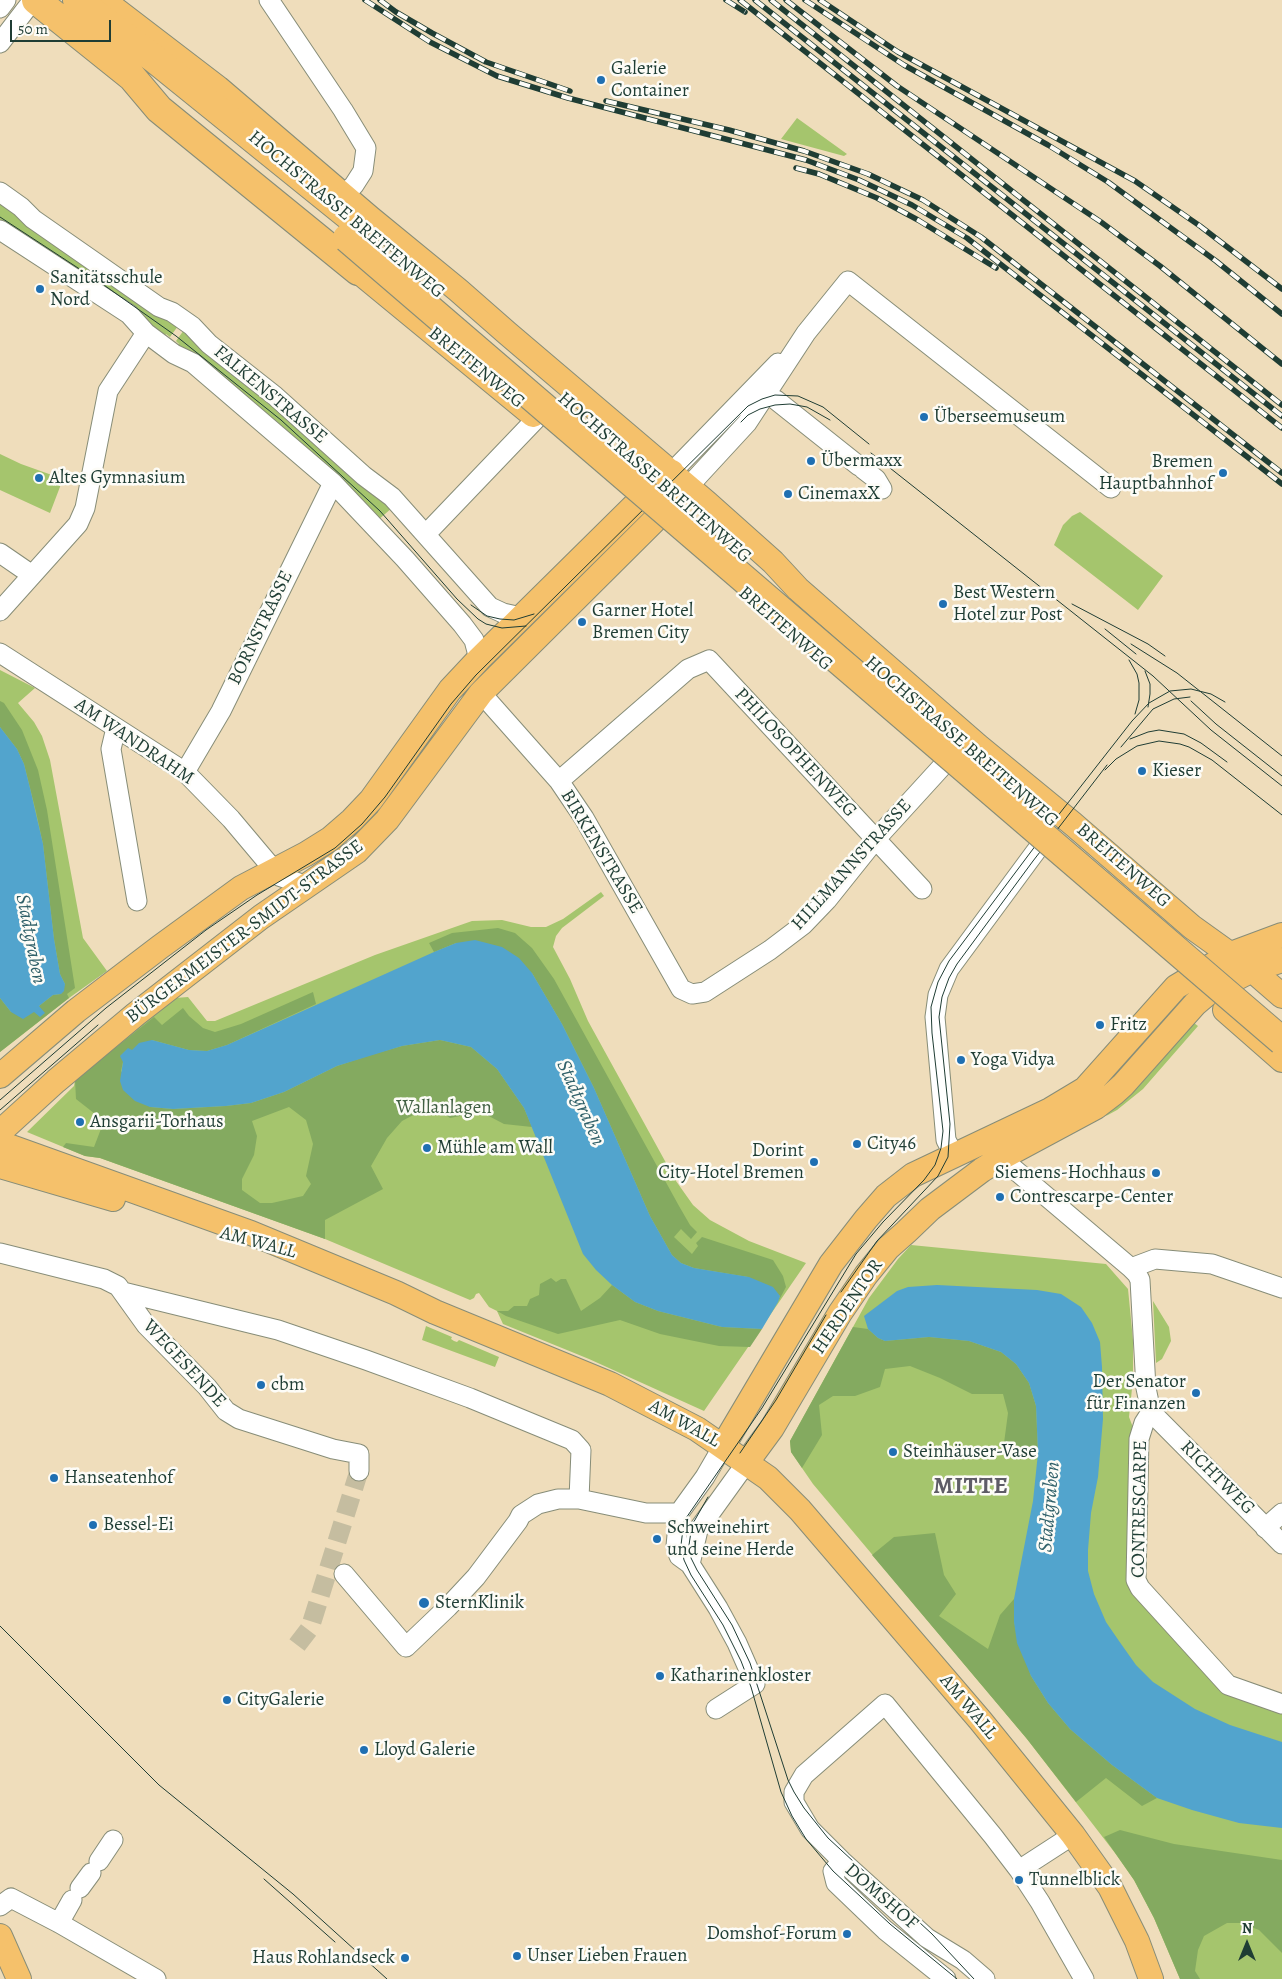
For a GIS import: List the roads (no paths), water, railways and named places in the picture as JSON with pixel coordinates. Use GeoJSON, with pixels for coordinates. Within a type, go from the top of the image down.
{"type":"FeatureCollection","features":[{"type":"Feature","properties":{"kind":"highway","name":"HOCHSTRASSE BREITENWEG"},"geometry":{"type":"LineString","coordinates":[[77,0],[156,60],[1212,973]]}},
{"type":"Feature","properties":{"kind":"highway"},"geometry":{"type":"LineString","coordinates":[[40,4],[132,77],[159,109],[358,271]]}},
{"type":"Feature","properties":{"kind":"highway","name":"HOCHSTRASSE BREITENWEG"},"geometry":{"type":"LineString","coordinates":[[132,77],[169,94],[353,231]]}},
{"type":"Feature","properties":{"kind":"highway"},"geometry":{"type":"LineString","coordinates":[[1212,973],[1282,1017]]}},
{"type":"Feature","properties":{"kind":"highway"},"geometry":{"type":"LineString","coordinates":[[1212,973],[1282,1041]]}},
{"type":"Feature","properties":{"kind":"main road","name":"BREITENWEG"},"geometry":{"type":"LineString","coordinates":[[103,0],[218,88],[458,290],[680,480],[773,562],[798,589],[978,746],[1074,824],[1192,927],[1212,973]]}},
{"type":"Feature","properties":{"kind":"main road","name":"BREITENWEG"},"geometry":{"type":"LineString","coordinates":[[358,271],[657,519],[1039,848],[1168,955],[1212,973]]}},
{"type":"Feature","properties":{"kind":"main road","name":"BÜRGERMEISTER-SMIDT-STRASSE"},"geometry":{"type":"LineString","coordinates":[[0,1076],[76,1011],[241,888],[306,854],[330,839],[352,820],[371,800],[450,690],[479,658],[638,503],[680,480]]}},
{"type":"Feature","properties":{"kind":"main road","name":"BÜRGERMEISTER-SMIDT-STRASSE"},"geometry":{"type":"LineString","coordinates":[[0,1132],[56,1081],[136,1014],[261,917],[357,851],[387,820],[481,693],[657,519],[680,480]]}},
{"type":"Feature","properties":{"kind":"main road"},"geometry":{"type":"LineString","coordinates":[[774,620],[793,614],[800,607],[801,599],[798,589]]}},
{"type":"Feature","properties":{"kind":"main road"},"geometry":{"type":"LineString","coordinates":[[1212,973],[1282,935]]}},
{"type":"Feature","properties":{"kind":"main road"},"geometry":{"type":"LineString","coordinates":[[1212,973],[1252,970],[1282,960]]}},
{"type":"Feature","properties":{"kind":"main road"},"geometry":{"type":"LineString","coordinates":[[1212,973],[1252,970],[1282,996]]}},
{"type":"Feature","properties":{"kind":"main road"},"geometry":{"type":"LineString","coordinates":[[1212,973],[1282,1060]]}},
{"type":"Feature","properties":{"kind":"main road","name":"HERDENTOR"},"geometry":{"type":"LineString","coordinates":[[723,1446],[831,1264],[886,1196],[903,1182],[954,1155],[1050,1110],[1085,1089],[1176,987],[1212,973]]}},
{"type":"Feature","properties":{"kind":"main road","name":"HERDENTOR"},"geometry":{"type":"LineString","coordinates":[[747,1462],[772,1428],[840,1313],[878,1260],[930,1209],[1001,1158],[1096,1107],[1123,1085],[1195,1004],[1212,973]]}},
{"type":"Feature","properties":{"kind":"main road"},"geometry":{"type":"LineString","coordinates":[[1104,1069],[1123,1085]]}},
{"type":"Feature","properties":{"kind":"main road"},"geometry":{"type":"LineString","coordinates":[[0,1143],[197,1213],[284,1247]]}},
{"type":"Feature","properties":{"kind":"main road","name":"AM WALL"},"geometry":{"type":"LineString","coordinates":[[0,1166],[97,1194],[266,1249],[284,1247],[396,1293],[442,1315],[613,1385],[697,1429],[747,1462],[768,1478],[806,1517],[980,1720],[1073,1835],[1110,1887],[1137,1941],[1151,1979]]}},
{"type":"Feature","properties":{"kind":"main road"},"geometry":{"type":"LineString","coordinates":[[0,1936],[19,1979]]}},
{"type":"Feature","properties":{"kind":"street"},"geometry":{"type":"LineString","coordinates":[[0,8],[6,0]]}},
{"type":"Feature","properties":{"kind":"street"},"geometry":{"type":"LineString","coordinates":[[269,0],[338,102],[366,148],[363,171],[344,196]]}},
{"type":"Feature","properties":{"kind":"street"},"geometry":{"type":"LineString","coordinates":[[0,43],[40,4]]}},
{"type":"Feature","properties":{"kind":"street","name":"FALKENSTRASSE"},"geometry":{"type":"LineString","coordinates":[[0,192],[21,207],[33,219],[159,307],[172,312],[192,326],[209,344],[275,396],[364,476],[392,497],[490,607],[504,613],[522,617]]}},
{"type":"Feature","properties":{"kind":"street","name":"FALKENSTRASSE"},"geometry":{"type":"LineString","coordinates":[[0,230],[129,314],[146,333],[174,354],[193,363],[333,483],[405,559],[462,624],[474,640],[479,658]]}},
{"type":"Feature","properties":{"kind":"street","name":"BÜRGERMEISTER-SMIDT-STRASSE"},"geometry":{"type":"LineString","coordinates":[[680,480],[728,446],[747,423],[761,391],[848,282],[1111,488]]}},
{"type":"Feature","properties":{"kind":"street"},"geometry":{"type":"LineString","coordinates":[[0,611],[78,524],[85,508],[108,391],[146,333]]}},
{"type":"Feature","properties":{"kind":"street"},"geometry":{"type":"LineString","coordinates":[[761,391],[861,467],[876,480],[882,489]]}},
{"type":"Feature","properties":{"kind":"street"},"geometry":{"type":"LineString","coordinates":[[426,534],[537,418]]}},
{"type":"Feature","properties":{"kind":"street","name":"BORNSTRASSE"},"geometry":{"type":"LineString","coordinates":[[185,772],[221,711],[333,483]]}},
{"type":"Feature","properties":{"kind":"street"},"geometry":{"type":"LineString","coordinates":[[0,553],[32,575]]}},
{"type":"Feature","properties":{"kind":"street","name":"AM WANDRAHM"},"geometry":{"type":"LineString","coordinates":[[0,653],[185,772],[232,819],[273,870]]}},
{"type":"Feature","properties":{"kind":"street","name":"PHILOSOPHENWEG"},"geometry":{"type":"LineString","coordinates":[[558,781],[688,669],[709,660],[922,889]]}},
{"type":"Feature","properties":{"kind":"street","name":"BIRKENSTRASSE"},"geometry":{"type":"LineString","coordinates":[[481,693],[558,781],[584,818],[681,989],[692,994]]}},
{"type":"Feature","properties":{"kind":"street"},"geometry":{"type":"LineString","coordinates":[[116,728],[111,749],[137,901]]}},
{"type":"Feature","properties":{"kind":"street","name":"HILLMANNSTRASSE"},"geometry":{"type":"LineString","coordinates":[[692,994],[705,992],[770,950],[803,925],[827,900],[875,840],[955,750],[966,745],[978,746]]}},
{"type":"Feature","properties":{"kind":"street"},"geometry":{"type":"LineString","coordinates":[[954,1155],[946,1140],[935,1024],[938,995],[949,969],[1039,848]]}},
{"type":"Feature","properties":{"kind":"street"},"geometry":{"type":"LineString","coordinates":[[273,870],[278,876],[286,880],[307,886]]}},
{"type":"Feature","properties":{"kind":"street","name":"CONTRESCARPE"},"geometry":{"type":"LineString","coordinates":[[1001,1158],[1131,1268],[1140,1280],[1146,1388],[1151,1412],[1144,1423],[1139,1439],[1136,1580],[1140,1588],[1228,1684],[1282,1704]]}},
{"type":"Feature","properties":{"kind":"street"},"geometry":{"type":"LineString","coordinates":[[0,1253],[104,1279],[118,1286],[123,1292],[278,1330],[470,1398],[572,1440],[581,1450],[579,1500]]}},
{"type":"Feature","properties":{"kind":"street"},"geometry":{"type":"LineString","coordinates":[[1131,1268],[1155,1259],[1203,1263],[1224,1267],[1282,1288]]}},
{"type":"Feature","properties":{"kind":"street","name":"WEGESENDE"},"geometry":{"type":"LineString","coordinates":[[123,1292],[146,1325],[207,1387],[226,1410],[239,1419],[333,1448],[359,1462]]}},
{"type":"Feature","properties":{"kind":"street","name":"RICHTWEG"},"geometry":{"type":"LineString","coordinates":[[1151,1412],[1282,1544]]}},
{"type":"Feature","properties":{"kind":"street"},"geometry":{"type":"LineString","coordinates":[[716,1709],[755,1684],[738,1643],[718,1608],[676,1546],[679,1513],[705,1477],[723,1446]]}},
{"type":"Feature","properties":{"kind":"street"},"geometry":{"type":"LineString","coordinates":[[684,1560],[698,1530],[747,1462]]}},
{"type":"Feature","properties":{"kind":"street"},"geometry":{"type":"LineString","coordinates":[[344,1574],[406,1646],[448,1607],[476,1577],[521,1515],[538,1504],[558,1499],[579,1500],[646,1513],[679,1513]]}},
{"type":"Feature","properties":{"kind":"street"},"geometry":{"type":"LineString","coordinates":[[1265,1528],[1282,1513]]}},
{"type":"Feature","properties":{"kind":"street"},"geometry":{"type":"LineString","coordinates":[[842,1861],[804,1821],[794,1802],[794,1792],[804,1775],[885,1704],[1019,1870],[1040,1902],[1084,1979]]}},
{"type":"Feature","properties":{"kind":"street"},"geometry":{"type":"LineString","coordinates":[[1019,1870],[1073,1835]]}},
{"type":"Feature","properties":{"kind":"street"},"geometry":{"type":"LineString","coordinates":[[59,1923],[76,1894],[113,1840]]}},
{"type":"Feature","properties":{"kind":"street","name":"DOMSHOF"},"geometry":{"type":"LineString","coordinates":[[946,1979],[886,1930],[836,1883],[833,1871],[842,1861],[927,1938],[950,1954],[963,1960],[984,1979]]}},
{"type":"Feature","properties":{"kind":"street"},"geometry":{"type":"LineString","coordinates":[[0,1906],[11,1898],[59,1923],[156,1979]]}},
{"type":"Feature","properties":{"kind":"water","name":"Stadtgraben"},"geometry":{"type":"Polygon","coordinates":[[[0,727],[17,749],[24,764],[43,844],[54,939],[60,974],[65,984],[64,991],[61,994],[53,995],[39,1006],[45,1013],[40,1017],[34,1012],[23,1019],[11,1012],[0,998],[0,727]]]}},
{"type":"Feature","properties":{"kind":"water","name":"Stadtgraben"},"geometry":{"type":"Polygon","coordinates":[[[475,940],[502,947],[519,958],[532,973],[562,1024],[594,1088],[650,1216],[672,1255],[681,1263],[694,1268],[749,1277],[773,1287],[780,1296],[762,1329],[722,1327],[658,1311],[635,1302],[596,1270],[583,1254],[524,1108],[497,1069],[471,1047],[440,1040],[402,1046],[337,1066],[284,1092],[251,1103],[173,1109],[150,1107],[135,1101],[123,1090],[120,1081],[123,1062],[120,1056],[128,1048],[132,1050],[139,1043],[152,1040],[189,1050],[207,1051],[227,1045],[434,952],[456,943],[475,940]]]}},
{"type":"Feature","properties":{"kind":"water","name":"Stadtgraben"},"geometry":{"type":"Polygon","coordinates":[[[937,1285],[1037,1290],[1061,1294],[1081,1307],[1092,1323],[1100,1342],[1103,1419],[1098,1477],[1091,1513],[1088,1550],[1088,1571],[1094,1594],[1106,1622],[1136,1665],[1153,1682],[1195,1709],[1230,1725],[1282,1742],[1282,1828],[1239,1823],[1157,1798],[1112,1765],[1070,1729],[1048,1703],[1031,1676],[1017,1643],[1014,1622],[1014,1599],[1033,1501],[1038,1453],[1036,1406],[1029,1383],[1016,1364],[1001,1352],[969,1341],[929,1337],[885,1341],[878,1338],[868,1329],[864,1316],[897,1291],[908,1287],[937,1285]]]}},
{"type":"Feature","properties":{"kind":"tunnel"},"geometry":{"type":"LineString","coordinates":[[297,1645],[310,1628],[359,1471]]}},
{"type":"Feature","properties":{"kind":"tram line"},"geometry":{"type":"LineString","coordinates":[[0,217],[101,283],[176,336],[281,420],[380,511],[457,599],[478,619],[486,624],[502,628],[526,626]]}},
{"type":"Feature","properties":{"kind":"tram line"},"geometry":{"type":"LineString","coordinates":[[0,1100],[106,1008],[206,930],[257,895],[335,848],[362,824],[385,797],[451,704],[476,675],[748,406],[775,395],[798,396],[823,407],[869,444]]}},
{"type":"Feature","properties":{"kind":"tram line"},"geometry":{"type":"LineString","coordinates":[[741,422],[748,415],[760,409],[790,404],[807,407],[830,420]]}},
{"type":"Feature","properties":{"kind":"tram line"},"geometry":{"type":"LineString","coordinates":[[871,453],[1153,676],[1211,730],[1282,786]]}},
{"type":"Feature","properties":{"kind":"tram line"},"geometry":{"type":"LineString","coordinates":[[1072,604],[1148,644],[1165,656]]}},
{"type":"Feature","properties":{"kind":"tram line"},"geometry":{"type":"LineString","coordinates":[[471,605],[487,616],[500,619],[514,620],[534,614]]}},
{"type":"Feature","properties":{"kind":"tram line"},"geometry":{"type":"LineString","coordinates":[[1105,629],[1136,654]]}},
{"type":"Feature","properties":{"kind":"tram line"},"geometry":{"type":"LineString","coordinates":[[1131,644],[1177,673],[1282,756]]}},
{"type":"Feature","properties":{"kind":"tram line"},"geometry":{"type":"LineString","coordinates":[[1129,660],[1137,674],[1139,683],[1139,700],[1135,714]]}},
{"type":"Feature","properties":{"kind":"tram line"},"geometry":{"type":"LineString","coordinates":[[1145,671],[1150,684],[1148,707]]}},
{"type":"Feature","properties":{"kind":"tram line"},"geometry":{"type":"LineString","coordinates":[[957,1979],[890,1924],[833,1871],[806,1839],[792,1816],[781,1792],[751,1687],[741,1661],[723,1625],[691,1575],[684,1560],[681,1545],[684,1521],[762,1408],[856,1254],[883,1222],[924,1180],[935,1165],[941,1148],[943,1131],[932,1033],[931,1007],[938,982],[949,961],[1060,813],[1132,721],[1149,703],[1170,691],[1191,689],[1211,694],[1225,702]]}},
{"type":"Feature","properties":{"kind":"tram line"},"geometry":{"type":"LineString","coordinates":[[1121,747],[1153,709],[1174,699],[1190,697]]}},
{"type":"Feature","properties":{"kind":"tram line"},"geometry":{"type":"LineString","coordinates":[[1191,701],[1216,724],[1282,776]]}},
{"type":"Feature","properties":{"kind":"tram line"},"geometry":{"type":"LineString","coordinates":[[1130,739],[1159,730],[1184,734],[1201,743],[1227,762]]}},
{"type":"Feature","properties":{"kind":"tram line"},"geometry":{"type":"LineString","coordinates":[[1105,770],[1116,759],[1137,746],[1159,741],[1180,744],[1212,760],[1282,815]]}},
{"type":"Feature","properties":{"kind":"tram line"},"geometry":{"type":"LineString","coordinates":[[841,1292],[877,1241],[938,1176],[948,1157],[950,1124],[939,1017],[942,997],[949,978],[957,964],[1033,861],[1107,765]]}},
{"type":"Feature","properties":{"kind":"tram line"},"geometry":{"type":"LineString","coordinates":[[0,1110],[98,1025]]}},
{"type":"Feature","properties":{"kind":"tram line"},"geometry":{"type":"LineString","coordinates":[[740,1453],[776,1400],[826,1315]]}},
{"type":"Feature","properties":{"kind":"tram line"},"geometry":{"type":"LineString","coordinates":[[708,1497],[692,1525],[689,1545],[691,1558],[732,1625],[750,1663],[788,1780],[794,1792],[828,1838],[932,1934],[974,1979]]}},
{"type":"Feature","properties":{"kind":"tram line"},"geometry":{"type":"LineString","coordinates":[[0,1626],[159,1785],[293,1894],[387,1979]]}},
{"type":"Feature","properties":{"kind":"tram line"},"geometry":{"type":"LineString","coordinates":[[264,1879],[335,1942]]}},
{"type":"Feature","properties":{"kind":"railway"},"geometry":{"type":"LineString","coordinates":[[365,0],[430,42],[497,76],[568,98],[806,160],[859,180],[912,205],[967,238],[1282,484]]}},
{"type":"Feature","properties":{"kind":"railway"},"geometry":{"type":"LineString","coordinates":[[380,0],[396,12],[486,62],[570,91]]}},
{"type":"Feature","properties":{"kind":"railway"},"geometry":{"type":"LineString","coordinates":[[726,0],[745,12]]}},
{"type":"Feature","properties":{"kind":"railway"},"geometry":{"type":"LineString","coordinates":[[740,0],[1282,428]]}},
{"type":"Feature","properties":{"kind":"railway"},"geometry":{"type":"LineString","coordinates":[[755,0],[1282,416]]}},
{"type":"Feature","properties":{"kind":"railway"},"geometry":{"type":"LineString","coordinates":[[771,0],[1282,405]]}},
{"type":"Feature","properties":{"kind":"railway"},"geometry":{"type":"LineString","coordinates":[[786,0],[897,86],[1101,222],[1160,266],[1282,364]]}},
{"type":"Feature","properties":{"kind":"railway"},"geometry":{"type":"LineString","coordinates":[[805,0],[904,65],[1048,145],[1108,182],[1216,261],[1282,314]]}},
{"type":"Feature","properties":{"kind":"railway"},"geometry":{"type":"LineString","coordinates":[[820,0],[898,52],[1135,181],[1200,226],[1282,289]]}},
{"type":"Feature","properties":{"kind":"railway"},"geometry":{"type":"LineString","coordinates":[[606,101],[729,130],[804,151],[868,174],[923,200],[981,237],[1282,473]]}},
{"type":"Feature","properties":{"kind":"railway"},"geometry":{"type":"LineString","coordinates":[[796,168],[819,174],[877,198],[918,220],[996,268]]}},
{"type":"Feature","properties":{"kind":"place","name":"Galerie Container"},"geometry":{"type":"Point","coordinates":[601,80]}},
{"type":"Feature","properties":{"kind":"place","name":"Sanitätsschule Nord"},"geometry":{"type":"Point","coordinates":[40,289]}},
{"type":"Feature","properties":{"kind":"place","name":"Überseemuseum"},"geometry":{"type":"Point","coordinates":[924,417]}},
{"type":"Feature","properties":{"kind":"place","name":"Übermaxx"},"geometry":{"type":"Point","coordinates":[811,461]}},
{"type":"Feature","properties":{"kind":"place","name":"Bremen Hauptbahnhof"},"geometry":{"type":"Point","coordinates":[1223,473]}},
{"type":"Feature","properties":{"kind":"place","name":"Altes Gymnasium"},"geometry":{"type":"Point","coordinates":[39,478]}},
{"type":"Feature","properties":{"kind":"place","name":"CinemaxX"},"geometry":{"type":"Point","coordinates":[788,494]}},
{"type":"Feature","properties":{"kind":"place","name":"Best Western Hotel zur Post"},"geometry":{"type":"Point","coordinates":[943,604]}},
{"type":"Feature","properties":{"kind":"place","name":"Garner Hotel Bremen City"},"geometry":{"type":"Point","coordinates":[582,622]}},
{"type":"Feature","properties":{"kind":"place","name":"Kieser"},"geometry":{"type":"Point","coordinates":[1142,771]}},
{"type":"Feature","properties":{"kind":"place","name":"Fritz"},"geometry":{"type":"Point","coordinates":[1100,1025]}},
{"type":"Feature","properties":{"kind":"place","name":"Yoga Vidya"},"geometry":{"type":"Point","coordinates":[961,1060]}},
{"type":"Feature","properties":{"kind":"place","name":"Ansgarii-Torhaus"},"geometry":{"type":"Point","coordinates":[80,1122]}},
{"type":"Feature","properties":{"kind":"place","name":"City46"},"geometry":{"type":"Point","coordinates":[857,1144]}},
{"type":"Feature","properties":{"kind":"place","name":"Mühle am Wall"},"geometry":{"type":"Point","coordinates":[427,1148]}},
{"type":"Feature","properties":{"kind":"place","name":"Dorint City-Hotel Bremen"},"geometry":{"type":"Point","coordinates":[814,1162]}},
{"type":"Feature","properties":{"kind":"place","name":"Siemens-Hochhaus"},"geometry":{"type":"Point","coordinates":[1156,1173]}},
{"type":"Feature","properties":{"kind":"place","name":"Contrescarpe-Center"},"geometry":{"type":"Point","coordinates":[1000,1197]}},
{"type":"Feature","properties":{"kind":"place","name":"cbm"},"geometry":{"type":"Point","coordinates":[261,1385]}},
{"type":"Feature","properties":{"kind":"place","name":"Der Senator für Finanzen"},"geometry":{"type":"Point","coordinates":[1196,1393]}},
{"type":"Feature","properties":{"kind":"place","name":"Steinhäuser-Vase"},"geometry":{"type":"Point","coordinates":[893,1452]}},
{"type":"Feature","properties":{"kind":"place","name":"Hanseatenhof"},"geometry":{"type":"Point","coordinates":[54,1478]}},
{"type":"Feature","properties":{"kind":"place","name":"Bessel-Ei"},"geometry":{"type":"Point","coordinates":[93,1525]}},
{"type":"Feature","properties":{"kind":"place","name":"Schweinehirt und seine Herde"},"geometry":{"type":"Point","coordinates":[657,1539]}},
{"type":"Feature","properties":{"kind":"place","name":"SternKlinik"},"geometry":{"type":"Point","coordinates":[424,1603]}},
{"type":"Feature","properties":{"kind":"place","name":"Katharinenkloster"},"geometry":{"type":"Point","coordinates":[660,1676]}},
{"type":"Feature","properties":{"kind":"place","name":"CityGalerie"},"geometry":{"type":"Point","coordinates":[227,1700]}},
{"type":"Feature","properties":{"kind":"place","name":"Lloyd Galerie"},"geometry":{"type":"Point","coordinates":[364,1750]}},
{"type":"Feature","properties":{"kind":"place","name":"Tunnelblick"},"geometry":{"type":"Point","coordinates":[1019,1880]}},
{"type":"Feature","properties":{"kind":"place","name":"Domshof-Forum"},"geometry":{"type":"Point","coordinates":[847,1934]}},
{"type":"Feature","properties":{"kind":"place","name":"Unser Lieben Frauen"},"geometry":{"type":"Point","coordinates":[517,1956]}},
{"type":"Feature","properties":{"kind":"place","name":"Haus Rohlandseck"},"geometry":{"type":"Point","coordinates":[405,1958]}},
{"type":"Feature","properties":{"kind":"district","name":"MITTE"},"geometry":{"type":"Point","coordinates":[971,1487]}},
{"type":"Feature","properties":{"kind":"park label","name":"Wallanlagen"},"geometry":{"type":"Point","coordinates":[444,1108]}}]}
